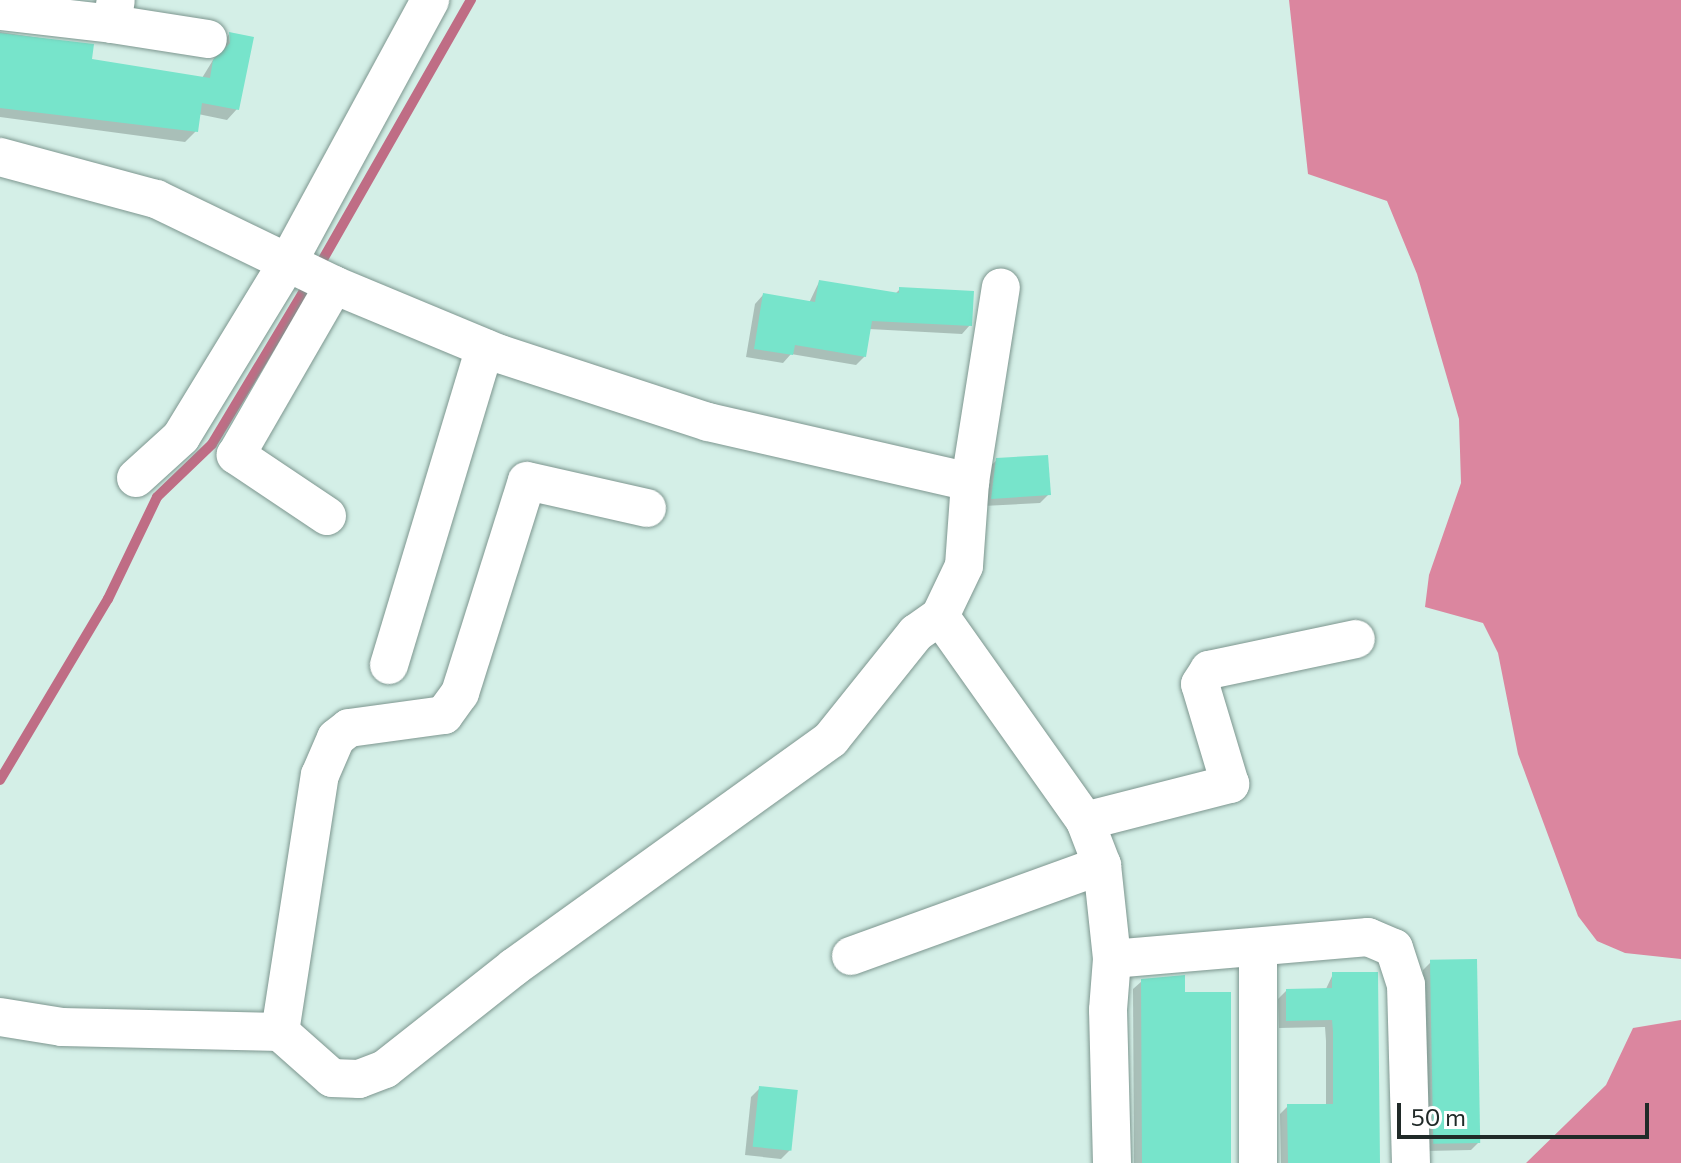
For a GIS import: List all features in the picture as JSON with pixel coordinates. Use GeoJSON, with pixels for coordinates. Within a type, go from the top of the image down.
{"type":"FeatureCollection","features":[{"type":"Feature","properties":{"kind":"street"},"geometry":{"type":"LineString","coordinates":[[136,478],[181,437],[288,262],[430,0]]}},
{"type":"Feature","properties":{"kind":"street"},"geometry":{"type":"LineString","coordinates":[[0,11],[114,12],[208,39]]}},
{"type":"Feature","properties":{"kind":"street"},"geometry":{"type":"LineString","coordinates":[[0,157],[156,199],[328,282],[485,348],[708,422],[970,482]]}},
{"type":"Feature","properties":{"kind":"street"},"geometry":{"type":"LineString","coordinates":[[327,516],[236,455],[328,282]]}},
{"type":"Feature","properties":{"kind":"street"},"geometry":{"type":"LineString","coordinates":[[0,1017],[62,1027],[280,1032],[332,1078],[359,1079],[385,1069],[514,967],[831,739],[898,653],[940,616],[964,566],[970,482],[1001,287]]}},
{"type":"Feature","properties":{"kind":"street"},"geometry":{"type":"LineString","coordinates":[[389,665],[485,348]]}},
{"type":"Feature","properties":{"kind":"street"},"geometry":{"type":"LineString","coordinates":[[280,1032],[320,775],[336,738],[349,728],[444,715],[460,693],[527,481],[647,508]]}},
{"type":"Feature","properties":{"kind":"street"},"geometry":{"type":"LineString","coordinates":[[940,616],[1085,821],[1102,865],[1112,959],[1108,1010],[1112,1163]]}},
{"type":"Feature","properties":{"kind":"street"},"geometry":{"type":"LineString","coordinates":[[1085,821],[1230,784],[1200,684],[1209,670],[1356,639]]}},
{"type":"Feature","properties":{"kind":"street"},"geometry":{"type":"LineString","coordinates":[[851,956],[1102,865]]}},
{"type":"Feature","properties":{"kind":"street"},"geometry":{"type":"LineString","coordinates":[[1112,959],[1368,937],[1394,948],[1406,985],[1411,1163]]}},
{"type":"Feature","properties":{"kind":"street"},"geometry":{"type":"LineString","coordinates":[[1258,947],[1258,1163]]}},
{"type":"Feature","properties":{"kind":"shaded area"},"geometry":{"type":"Polygon","coordinates":[[[1289,0],[1681,0],[1681,959],[1625,953],[1597,941],[1578,916],[1518,754],[1498,653],[1483,623],[1425,607],[1429,575],[1461,483],[1459,419],[1417,274],[1387,201],[1308,174],[1289,0]]]}},
{"type":"Feature","properties":{"kind":"shaded area"},"geometry":{"type":"Polygon","coordinates":[[[1681,1020],[1681,1163],[1526,1163],[1606,1085],[1633,1028],[1681,1020]]]}},
{"type":"Feature","properties":{"kind":"building"},"geometry":{"type":"Polygon","coordinates":[[[229,32],[254,37],[239,110],[202,103],[198,132],[0,108],[0,33],[94,44],[92,59],[210,78],[213,60],[230,43],[229,32]]]}},
{"type":"Feature","properties":{"kind":"building"},"geometry":{"type":"Polygon","coordinates":[[[819,280],[899,293],[899,287],[974,291],[972,326],[872,321],[866,357],[795,345],[793,355],[754,349],[763,293],[815,302],[819,280]]]}},
{"type":"Feature","properties":{"kind":"building"},"geometry":{"type":"Polygon","coordinates":[[[1048,455],[1051,495],[991,499],[996,458],[1048,455]]]}},
{"type":"Feature","properties":{"kind":"building"},"geometry":{"type":"Polygon","coordinates":[[[1477,959],[1480,1143],[1433,1144],[1430,960],[1477,959]]]}},
{"type":"Feature","properties":{"kind":"building"},"geometry":{"type":"Polygon","coordinates":[[[1332,972],[1378,972],[1380,1163],[1288,1163],[1287,1104],[1333,1104],[1333,1032],[1332,1020],[1286,1021],[1286,989],[1332,988],[1332,972]]]}},
{"type":"Feature","properties":{"kind":"building"},"geometry":{"type":"Polygon","coordinates":[[[1185,975],[1185,992],[1231,992],[1231,1163],[1142,1163],[1141,979],[1185,975]]]}},
{"type":"Feature","properties":{"kind":"building"},"geometry":{"type":"Polygon","coordinates":[[[759,1086],[798,1090],[791,1151],[753,1147],[759,1086]]]}},
{"type":"Feature","properties":{"kind":"waterway"},"geometry":{"type":"LineString","coordinates":[[318,268],[471,0]]}},
{"type":"Feature","properties":{"kind":"waterway"},"geometry":{"type":"LineString","coordinates":[[0,780],[108,599],[157,497],[212,444],[310,281]]}}]}
